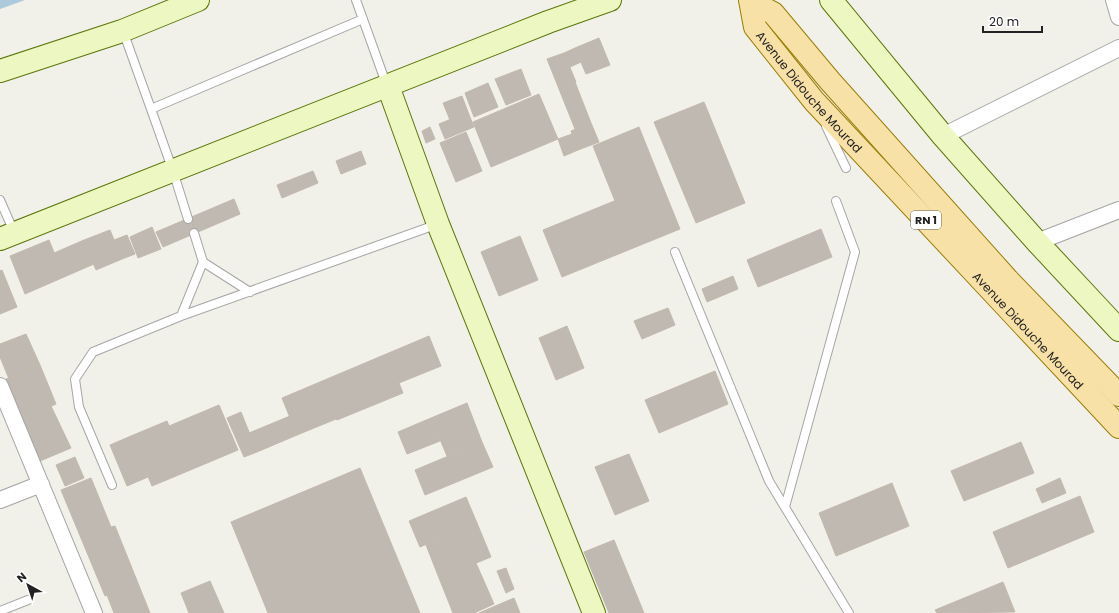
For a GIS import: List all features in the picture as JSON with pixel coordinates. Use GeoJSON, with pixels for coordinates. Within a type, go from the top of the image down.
{"type":"FeatureCollection","features":[{"type":"Feature","properties":{"kind":"main road","name":"Avenue Didouche Mourad"},"geometry":{"type":"LineString","coordinates":[[751,1],[755,27],[814,101],[1119,427]]}},
{"type":"Feature","properties":{"kind":"main road","name":"Avenue Didouche Mourad"},"geometry":{"type":"LineString","coordinates":[[751,1],[773,13],[1008,280],[1119,395]]}},
{"type":"Feature","properties":{"kind":"street"},"geometry":{"type":"LineString","coordinates":[[0,71],[122,30],[198,0]]}},
{"type":"Feature","properties":{"kind":"street"},"geometry":{"type":"LineString","coordinates":[[7,236],[548,22],[610,0]]}},
{"type":"Feature","properties":{"kind":"street"},"geometry":{"type":"LineString","coordinates":[[831,0],[943,136],[1037,242],[1119,330]]}},
{"type":"Feature","properties":{"kind":"street"},"geometry":{"type":"LineString","coordinates":[[1114,0],[1119,17]]}},
{"type":"Feature","properties":{"kind":"street"},"geometry":{"type":"LineString","coordinates":[[943,136],[1119,48]]}},
{"type":"Feature","properties":{"kind":"street"},"geometry":{"type":"LineString","coordinates":[[388,86],[438,224],[594,613]]}},
{"type":"Feature","properties":{"kind":"street"},"geometry":{"type":"LineString","coordinates":[[1037,242],[1119,210]]}},
{"type":"Feature","properties":{"kind":"street"},"geometry":{"type":"LineString","coordinates":[[0,386],[94,613]]}},
{"type":"Feature","properties":{"kind":"street"},"geometry":{"type":"LineString","coordinates":[[0,500],[41,484]]}},
{"type":"Feature","properties":{"kind":"lane"},"geometry":{"type":"LineString","coordinates":[[356,0],[388,86]]}},
{"type":"Feature","properties":{"kind":"lane"},"geometry":{"type":"LineString","coordinates":[[151,109],[363,19]]}},
{"type":"Feature","properties":{"kind":"lane"},"geometry":{"type":"LineString","coordinates":[[122,30],[174,171],[188,219]]}},
{"type":"Feature","properties":{"kind":"lane"},"geometry":{"type":"LineString","coordinates":[[814,101],[846,168]]}},
{"type":"Feature","properties":{"kind":"lane"},"geometry":{"type":"LineString","coordinates":[[0,200],[7,236]]}},
{"type":"Feature","properties":{"kind":"lane"},"geometry":{"type":"LineString","coordinates":[[785,507],[855,252],[836,201]]}},
{"type":"Feature","properties":{"kind":"lane"},"geometry":{"type":"LineString","coordinates":[[112,485],[79,408],[75,379],[93,352],[181,316],[438,224]]}},
{"type":"Feature","properties":{"kind":"lane"},"geometry":{"type":"LineString","coordinates":[[181,316],[202,262],[194,233]]}},
{"type":"Feature","properties":{"kind":"lane"},"geometry":{"type":"LineString","coordinates":[[675,252],[769,481],[849,613]]}},
{"type":"Feature","properties":{"kind":"lane"},"geometry":{"type":"LineString","coordinates":[[202,262],[250,292]]}},
{"type":"Feature","properties":{"kind":"lane"},"geometry":{"type":"LineString","coordinates":[[0,611],[28,600]]}},
{"type":"Feature","properties":{"kind":"water"},"geometry":{"type":"Polygon","coordinates":[[[0,0],[25,0],[0,9],[0,0]]]}},
{"type":"Feature","properties":{"kind":"building"},"geometry":{"type":"Polygon","coordinates":[[[599,38],[610,65],[586,74],[575,48],[599,38]]]}},
{"type":"Feature","properties":{"kind":"building"},"geometry":{"type":"Polygon","coordinates":[[[575,48],[581,62],[570,67],[564,53],[575,48]]]}},
{"type":"Feature","properties":{"kind":"building"},"geometry":{"type":"Polygon","coordinates":[[[564,53],[576,82],[559,89],[547,59],[564,53]]]}},
{"type":"Feature","properties":{"kind":"building"},"geometry":{"type":"Polygon","coordinates":[[[521,69],[531,95],[506,105],[495,79],[521,69]]]}},
{"type":"Feature","properties":{"kind":"building"},"geometry":{"type":"Polygon","coordinates":[[[575,82],[591,123],[575,129],[559,89],[575,82]]]}},
{"type":"Feature","properties":{"kind":"building"},"geometry":{"type":"Polygon","coordinates":[[[488,83],[498,107],[474,117],[465,93],[488,83]]]}},
{"type":"Feature","properties":{"kind":"building"},"geometry":{"type":"Polygon","coordinates":[[[539,94],[558,139],[491,167],[473,122],[539,94]]]}},
{"type":"Feature","properties":{"kind":"building"},"geometry":{"type":"Polygon","coordinates":[[[462,96],[468,112],[450,120],[443,103],[462,96]]]}},
{"type":"Feature","properties":{"kind":"building"},"geometry":{"type":"Polygon","coordinates":[[[704,102],[745,203],[696,223],[654,122],[704,102]]]}},
{"type":"Feature","properties":{"kind":"building"},"geometry":{"type":"Polygon","coordinates":[[[468,112],[474,127],[445,139],[439,124],[468,112]]]}},
{"type":"Feature","properties":{"kind":"building"},"geometry":{"type":"Polygon","coordinates":[[[513,120],[521,142],[502,151],[493,128],[513,120]]]}},
{"type":"Feature","properties":{"kind":"building"},"geometry":{"type":"Polygon","coordinates":[[[591,123],[599,142],[578,150],[571,131],[591,123]]]}},
{"type":"Feature","properties":{"kind":"building"},"geometry":{"type":"Polygon","coordinates":[[[430,127],[435,139],[426,143],[422,131],[430,127]]]}},
{"type":"Feature","properties":{"kind":"building"},"geometry":{"type":"Polygon","coordinates":[[[639,127],[661,182],[615,201],[593,146],[639,127]]]}},
{"type":"Feature","properties":{"kind":"building"},"geometry":{"type":"Polygon","coordinates":[[[466,132],[482,171],[456,182],[440,143],[466,132]]]}},
{"type":"Feature","properties":{"kind":"building"},"geometry":{"type":"Polygon","coordinates":[[[572,134],[578,150],[564,156],[558,139],[572,134]]]}},
{"type":"Feature","properties":{"kind":"building"},"geometry":{"type":"Polygon","coordinates":[[[361,151],[366,164],[341,174],[336,161],[361,151]]]}},
{"type":"Feature","properties":{"kind":"building"},"geometry":{"type":"Polygon","coordinates":[[[313,171],[318,183],[282,198],[277,185],[313,171]]]}},
{"type":"Feature","properties":{"kind":"building"},"geometry":{"type":"Polygon","coordinates":[[[661,182],[680,229],[562,277],[543,230],[661,182]]]}},
{"type":"Feature","properties":{"kind":"building"},"geometry":{"type":"Polygon","coordinates":[[[234,199],[240,214],[163,247],[156,232],[234,199]]]}},
{"type":"Feature","properties":{"kind":"building"},"geometry":{"type":"Polygon","coordinates":[[[152,227],[161,249],[138,258],[130,237],[152,227]]]}},
{"type":"Feature","properties":{"kind":"building"},"geometry":{"type":"Polygon","coordinates":[[[821,229],[832,257],[758,287],[747,260],[821,229]]]}},
{"type":"Feature","properties":{"kind":"building"},"geometry":{"type":"Polygon","coordinates":[[[110,230],[122,259],[96,270],[84,240],[110,230]]]}},
{"type":"Feature","properties":{"kind":"building"},"geometry":{"type":"Polygon","coordinates":[[[127,235],[135,254],[122,259],[114,240],[127,235]]]}},
{"type":"Feature","properties":{"kind":"building"},"geometry":{"type":"Polygon","coordinates":[[[520,236],[538,280],[499,296],[481,252],[520,236]]]}},
{"type":"Feature","properties":{"kind":"building"},"geometry":{"type":"Polygon","coordinates":[[[49,240],[64,277],[25,294],[10,256],[49,240]]]}},
{"type":"Feature","properties":{"kind":"building"},"geometry":{"type":"Polygon","coordinates":[[[84,240],[94,264],[64,277],[54,253],[84,240]]]}},
{"type":"Feature","properties":{"kind":"building"},"geometry":{"type":"Polygon","coordinates":[[[2,270],[17,307],[0,314],[0,271],[2,270]]]}},
{"type":"Feature","properties":{"kind":"building"},"geometry":{"type":"Polygon","coordinates":[[[733,276],[738,289],[707,302],[702,289],[733,276]]]}},
{"type":"Feature","properties":{"kind":"building"},"geometry":{"type":"Polygon","coordinates":[[[668,308],[675,325],[642,339],[634,321],[668,308]]]}},
{"type":"Feature","properties":{"kind":"building"},"geometry":{"type":"Polygon","coordinates":[[[567,326],[584,368],[556,380],[539,338],[567,326]]]}},
{"type":"Feature","properties":{"kind":"building"},"geometry":{"type":"Polygon","coordinates":[[[26,334],[40,365],[9,379],[0,357],[0,344],[26,334]]]}},
{"type":"Feature","properties":{"kind":"building"},"geometry":{"type":"Polygon","coordinates":[[[429,336],[441,366],[399,383],[403,393],[297,435],[282,398],[429,336]]]}},
{"type":"Feature","properties":{"kind":"building"},"geometry":{"type":"Polygon","coordinates":[[[40,365],[56,404],[23,419],[6,379],[40,365]]]}},
{"type":"Feature","properties":{"kind":"building"},"geometry":{"type":"Polygon","coordinates":[[[715,371],[728,404],[659,433],[645,400],[715,371]]]}},
{"type":"Feature","properties":{"kind":"building"},"geometry":{"type":"Polygon","coordinates":[[[467,403],[482,442],[447,456],[431,418],[467,403]]]}},
{"type":"Feature","properties":{"kind":"building"},"geometry":{"type":"Polygon","coordinates":[[[219,405],[238,450],[188,471],[169,426],[219,405]]]}},
{"type":"Feature","properties":{"kind":"building"},"geometry":{"type":"Polygon","coordinates":[[[51,406],[71,448],[40,461],[23,419],[51,406]]]}},
{"type":"Feature","properties":{"kind":"building"},"geometry":{"type":"Polygon","coordinates":[[[241,412],[257,452],[244,457],[227,418],[241,412]]]}},
{"type":"Feature","properties":{"kind":"building"},"geometry":{"type":"Polygon","coordinates":[[[290,416],[297,435],[257,452],[249,433],[290,416]]]}},
{"type":"Feature","properties":{"kind":"building"},"geometry":{"type":"Polygon","coordinates":[[[431,418],[440,441],[407,454],[398,432],[431,418]]]}},
{"type":"Feature","properties":{"kind":"building"},"geometry":{"type":"Polygon","coordinates":[[[167,421],[188,471],[152,486],[131,436],[167,421]]]}},
{"type":"Feature","properties":{"kind":"building"},"geometry":{"type":"Polygon","coordinates":[[[131,436],[148,477],[127,486],[110,445],[131,436]]]}},
{"type":"Feature","properties":{"kind":"building"},"geometry":{"type":"Polygon","coordinates":[[[482,442],[493,467],[425,495],[415,470],[482,442]]]}},
{"type":"Feature","properties":{"kind":"building"},"geometry":{"type":"Polygon","coordinates":[[[1021,442],[1034,473],[964,501],[951,471],[1021,442]]]}},
{"type":"Feature","properties":{"kind":"building"},"geometry":{"type":"Polygon","coordinates":[[[629,454],[649,501],[615,515],[595,467],[629,454]]]}},
{"type":"Feature","properties":{"kind":"building"},"geometry":{"type":"Polygon","coordinates":[[[75,457],[84,478],[65,486],[56,465],[75,457]]]}},
{"type":"Feature","properties":{"kind":"building"},"geometry":{"type":"Polygon","coordinates":[[[360,468],[420,613],[268,613],[231,522],[360,468]]]}},
{"type":"Feature","properties":{"kind":"building"},"geometry":{"type":"Polygon","coordinates":[[[91,478],[111,527],[115,526],[150,613],[114,613],[107,595],[105,596],[61,490],[91,478]]]}},
{"type":"Feature","properties":{"kind":"building"},"geometry":{"type":"Polygon","coordinates":[[[1060,478],[1066,493],[1042,503],[1036,489],[1060,478]]]}},
{"type":"Feature","properties":{"kind":"building"},"geometry":{"type":"Polygon","coordinates":[[[892,483],[909,526],[836,556],[819,513],[892,483]]]}},
{"type":"Feature","properties":{"kind":"building"},"geometry":{"type":"Polygon","coordinates":[[[1080,496],[1094,532],[1008,568],[993,532],[1080,496]]]}},
{"type":"Feature","properties":{"kind":"building"},"geometry":{"type":"Polygon","coordinates":[[[466,497],[477,523],[420,547],[409,521],[466,497]]]}},
{"type":"Feature","properties":{"kind":"building"},"geometry":{"type":"Polygon","coordinates":[[[477,523],[491,557],[439,578],[426,545],[477,523]]]}},
{"type":"Feature","properties":{"kind":"building"},"geometry":{"type":"Polygon","coordinates":[[[614,540],[644,613],[609,613],[584,552],[614,540]]]}},
{"type":"Feature","properties":{"kind":"building"},"geometry":{"type":"Polygon","coordinates":[[[476,563],[494,604],[474,613],[453,613],[439,578],[476,563]]]}},
{"type":"Feature","properties":{"kind":"building"},"geometry":{"type":"Polygon","coordinates":[[[506,568],[514,589],[506,593],[497,571],[506,568]]]}},
{"type":"Feature","properties":{"kind":"building"},"geometry":{"type":"Polygon","coordinates":[[[210,581],[224,613],[189,613],[181,593],[210,581]]]}},
{"type":"Feature","properties":{"kind":"building"},"geometry":{"type":"Polygon","coordinates":[[[1003,582],[1015,612],[937,613],[935,610],[1003,582]]]}},
{"type":"Feature","properties":{"kind":"building"},"geometry":{"type":"Polygon","coordinates":[[[514,598],[520,613],[479,613],[514,598]]]}}]}
